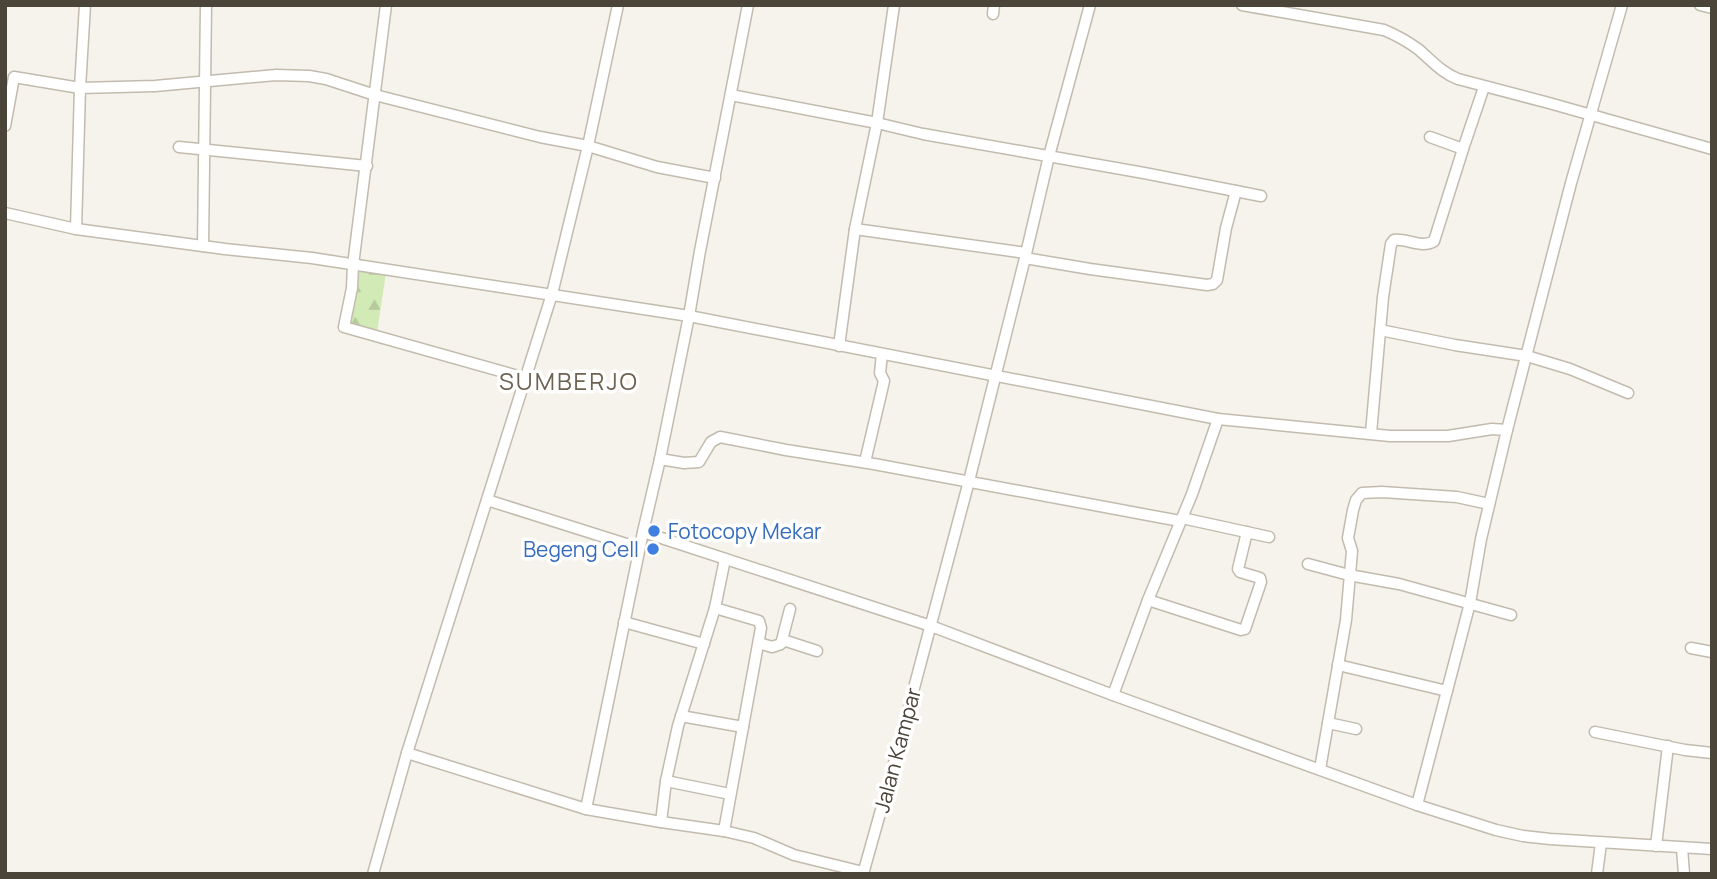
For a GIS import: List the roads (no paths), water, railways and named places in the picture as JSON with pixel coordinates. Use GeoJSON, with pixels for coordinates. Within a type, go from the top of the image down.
{"type":"FeatureCollection","features":[{"type":"Feature","properties":{"kind":"street"},"geometry":{"type":"LineString","coordinates":[[76,229],[85,5]]}},
{"type":"Feature","properties":{"kind":"street"},"geometry":{"type":"LineString","coordinates":[[204,246],[206,5]]}},
{"type":"Feature","properties":{"kind":"street"},"geometry":{"type":"LineString","coordinates":[[386,5],[352,288],[344,327],[525,378]]}},
{"type":"Feature","properties":{"kind":"street"},"geometry":{"type":"LineString","coordinates":[[373,874],[407,753],[552,294],[588,146],[618,5]]}},
{"type":"Feature","properties":{"kind":"street"},"geometry":{"type":"LineString","coordinates":[[839,346],[855,229],[877,123],[894,5]]}},
{"type":"Feature","properties":{"kind":"street","name":"Jalan Kampar"},"geometry":{"type":"LineString","coordinates":[[863,873],[969,481],[1049,156],[1090,5]]}},
{"type":"Feature","properties":{"kind":"street"},"geometry":{"type":"LineString","coordinates":[[1242,5],[1384,30],[1399,36],[1450,76],[1712,149]]}},
{"type":"Feature","properties":{"kind":"street"},"geometry":{"type":"LineString","coordinates":[[1417,805],[1470,603],[1481,539],[1507,430],[1589,114],[1622,5]]}},
{"type":"Feature","properties":{"kind":"street"},"geometry":{"type":"LineString","coordinates":[[1700,5],[1712,8]]}},
{"type":"Feature","properties":{"kind":"street"},"geometry":{"type":"LineString","coordinates":[[586,809],[689,316],[746,6]]}},
{"type":"Feature","properties":{"kind":"street"},"geometry":{"type":"LineString","coordinates":[[5,126],[9,75],[80,88],[155,86],[301,75],[540,137],[588,146],[657,167],[715,178]]}},
{"type":"Feature","properties":{"kind":"street"},"geometry":{"type":"LineString","coordinates":[[1371,433],[1391,244],[1399,239],[1425,245],[1434,242],[1484,87]]}},
{"type":"Feature","properties":{"kind":"street"},"geometry":{"type":"LineString","coordinates":[[731,96],[1261,196]]}},
{"type":"Feature","properties":{"kind":"street"},"geometry":{"type":"LineString","coordinates":[[1430,137],[1463,149]]}},
{"type":"Feature","properties":{"kind":"street"},"geometry":{"type":"LineString","coordinates":[[179,147],[366,166]]}},
{"type":"Feature","properties":{"kind":"street"},"geometry":{"type":"LineString","coordinates":[[855,229],[1090,269],[1206,285],[1217,280],[1236,191]]}},
{"type":"Feature","properties":{"kind":"street"},"geometry":{"type":"LineString","coordinates":[[5,213],[76,229],[312,258],[689,316],[1218,419],[1390,436],[1448,436],[1482,430],[1507,430]]}},
{"type":"Feature","properties":{"kind":"street"},"geometry":{"type":"LineString","coordinates":[[1380,330],[1527,356],[1570,369],[1628,393]]}},
{"type":"Feature","properties":{"kind":"street"},"geometry":{"type":"LineString","coordinates":[[866,462],[883,385],[880,373],[882,354]]}},
{"type":"Feature","properties":{"kind":"street"},"geometry":{"type":"LineString","coordinates":[[1113,695],[1178,520],[1192,494],[1218,419]]}},
{"type":"Feature","properties":{"kind":"street"},"geometry":{"type":"LineString","coordinates":[[660,459],[695,463],[701,460],[711,442],[720,437],[1269,537]]}},
{"type":"Feature","properties":{"kind":"street"},"geometry":{"type":"LineString","coordinates":[[1320,769],[1346,620],[1352,551],[1348,538],[1356,500],[1362,493],[1382,492],[1457,497],[1489,503]]}},
{"type":"Feature","properties":{"kind":"street"},"geometry":{"type":"LineString","coordinates":[[487,500],[639,548]]}},
{"type":"Feature","properties":{"kind":"street"},"geometry":{"type":"LineString","coordinates":[[642,532],[931,626],[1417,805],[1496,830],[1524,836],[1601,844],[1712,849]]}},
{"type":"Feature","properties":{"kind":"street"},"geometry":{"type":"LineString","coordinates":[[1148,600],[1241,630],[1245,629],[1261,582],[1260,578],[1238,569],[1248,532]]}},
{"type":"Feature","properties":{"kind":"street"},"geometry":{"type":"LineString","coordinates":[[661,822],[666,781],[681,716],[715,608],[726,558]]}},
{"type":"Feature","properties":{"kind":"street"},"geometry":{"type":"LineString","coordinates":[[1308,564],[1399,584],[1511,615]]}},
{"type":"Feature","properties":{"kind":"street"},"geometry":{"type":"LineString","coordinates":[[715,608],[759,621],[761,628],[724,831]]}},
{"type":"Feature","properties":{"kind":"street"},"geometry":{"type":"LineString","coordinates":[[759,643],[778,646],[783,640],[790,609]]}},
{"type":"Feature","properties":{"kind":"street"},"geometry":{"type":"LineString","coordinates":[[624,622],[704,644]]}},
{"type":"Feature","properties":{"kind":"street"},"geometry":{"type":"LineString","coordinates":[[783,640],[817,651]]}},
{"type":"Feature","properties":{"kind":"street"},"geometry":{"type":"LineString","coordinates":[[1691,648],[1712,652]]}},
{"type":"Feature","properties":{"kind":"street"},"geometry":{"type":"LineString","coordinates":[[1338,666],[1447,691]]}},
{"type":"Feature","properties":{"kind":"street"},"geometry":{"type":"LineString","coordinates":[[681,716],[743,727]]}},
{"type":"Feature","properties":{"kind":"street"},"geometry":{"type":"LineString","coordinates":[[1328,723],[1356,729]]}},
{"type":"Feature","properties":{"kind":"street"},"geometry":{"type":"LineString","coordinates":[[1595,732],[1712,753]]}},
{"type":"Feature","properties":{"kind":"street"},"geometry":{"type":"LineString","coordinates":[[1656,846],[1668,746]]}},
{"type":"Feature","properties":{"kind":"street"},"geometry":{"type":"LineString","coordinates":[[407,753],[586,809],[724,831],[754,838],[794,855],[863,873]]}},
{"type":"Feature","properties":{"kind":"street"},"geometry":{"type":"LineString","coordinates":[[666,781],[730,793]]}},
{"type":"Feature","properties":{"kind":"street"},"geometry":{"type":"LineString","coordinates":[[1597,874],[1601,844]]}},
{"type":"Feature","properties":{"kind":"street"},"geometry":{"type":"LineString","coordinates":[[1682,848],[1684,874]]}},
{"type":"Feature","properties":{"kind":"place","name":"Fotocopy Mekar"},"geometry":{"type":"Point","coordinates":[654,531]}},
{"type":"Feature","properties":{"kind":"place","name":"Begeng Cell"},"geometry":{"type":"Point","coordinates":[653,549]}},
{"type":"Feature","properties":{"kind":"district","name":"SUMBERJO"},"geometry":{"type":"Point","coordinates":[569,380]}}]}
